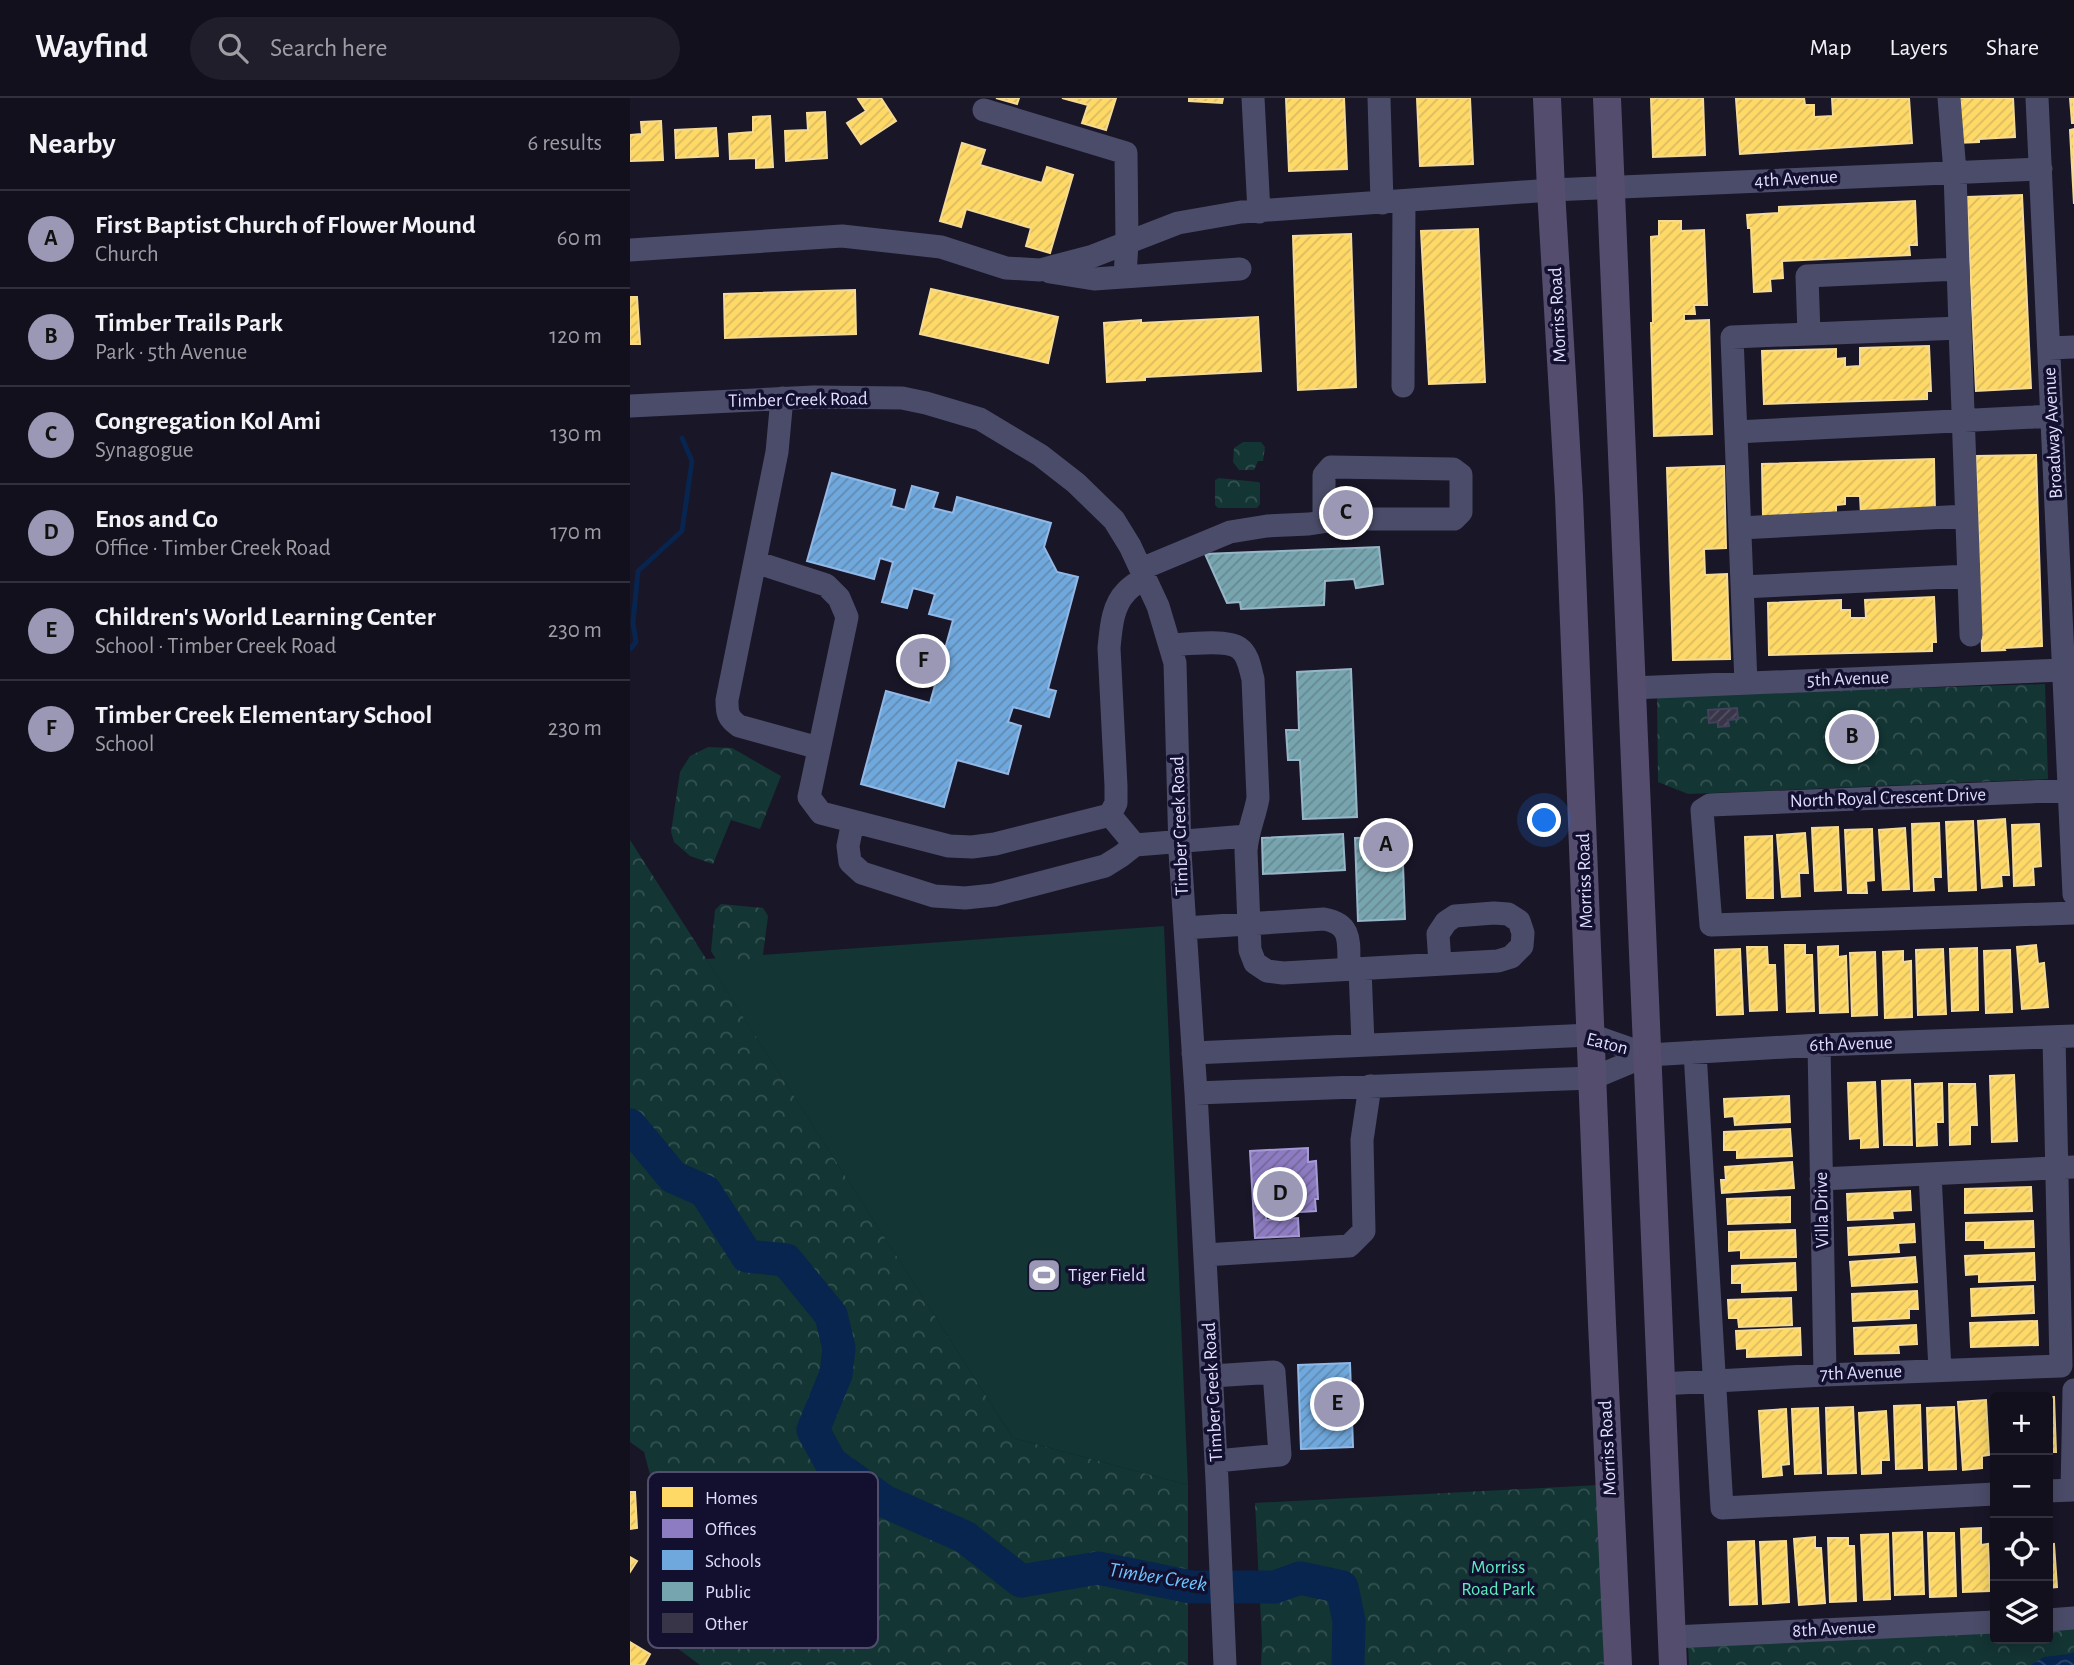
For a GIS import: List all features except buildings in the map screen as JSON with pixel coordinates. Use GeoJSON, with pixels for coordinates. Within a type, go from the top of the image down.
{"type":"FeatureCollection","features":[{"type":"Feature","properties":{"kind":"main road","name":"Morriss Road"},"geometry":{"type":"LineString","coordinates":[[1547,98],[1570,511],[1618,1665]]}},
{"type":"Feature","properties":{"kind":"main road"},"geometry":{"type":"LineString","coordinates":[[1607,98],[1673,1665]]}},
{"type":"Feature","properties":{"kind":"street"},"geometry":{"type":"LineString","coordinates":[[1253,98],[1259,212]]}},
{"type":"Feature","properties":{"kind":"street"},"geometry":{"type":"LineString","coordinates":[[1379,98],[1393,202],[1403,386]]}},
{"type":"Feature","properties":{"kind":"street"},"geometry":{"type":"LineString","coordinates":[[1949,98],[1955,172],[1971,635]]}},
{"type":"Feature","properties":{"kind":"street","name":"Broadway Avenue"},"geometry":{"type":"LineString","coordinates":[[2037,98],[2072,790],[2074,894]]}},
{"type":"Feature","properties":{"kind":"street"},"geometry":{"type":"LineString","coordinates":[[984,110],[1126,153],[1125,277]]}},
{"type":"Feature","properties":{"kind":"street","name":"4th Avenue"},"geometry":{"type":"LineString","coordinates":[[1040,270],[1093,256],[1178,223],[1241,212],[1551,190],[2041,169]]}},
{"type":"Feature","properties":{"kind":"street"},"geometry":{"type":"LineString","coordinates":[[630,250],[842,236],[942,247],[1006,268],[1040,270],[1094,279],[1240,269]]}},
{"type":"Feature","properties":{"kind":"street"},"geometry":{"type":"LineString","coordinates":[[1809,334],[1807,276],[1958,269]]}},
{"type":"Feature","properties":{"kind":"street"},"geometry":{"type":"LineString","coordinates":[[1746,683],[1732,337],[1960,328]]}},
{"type":"Feature","properties":{"kind":"street"},"geometry":{"type":"LineString","coordinates":[[2049,348],[2074,347]]}},
{"type":"Feature","properties":{"kind":"street","name":"Timber Creek Road"},"geometry":{"type":"LineString","coordinates":[[630,406],[814,397],[902,398],[980,419],[1040,456],[1076,483],[1114,520],[1143,573],[1158,606],[1175,663],[1180,840],[1212,1376],[1224,1660]]}},
{"type":"Feature","properties":{"kind":"street"},"geometry":{"type":"LineString","coordinates":[[782,398],[777,452],[727,700],[727,713],[729,719],[739,726],[819,748]]}},
{"type":"Feature","properties":{"kind":"street"},"geometry":{"type":"LineString","coordinates":[[1736,432],[2052,416]]}},
{"type":"Feature","properties":{"kind":"street"},"geometry":{"type":"LineString","coordinates":[[755,562],[826,585],[839,598],[846,617],[809,797],[821,813],[950,846],[972,847],[995,844],[1110,815],[1116,803],[1116,786],[1109,648],[1117,607],[1143,573],[1230,532],[1266,526],[1324,522],[1342,519],[1454,519],[1461,512],[1461,475],[1453,469],[1331,467],[1324,475],[1324,522]]}},
{"type":"Feature","properties":{"kind":"street"},"geometry":{"type":"LineString","coordinates":[[1740,528],[1966,516]]}},
{"type":"Feature","properties":{"kind":"street"},"geometry":{"type":"LineString","coordinates":[[1742,587],[1969,576]]}},
{"type":"Feature","properties":{"kind":"street"},"geometry":{"type":"LineString","coordinates":[[1171,645],[1224,644],[1239,648],[1249,660],[1253,679],[1258,798],[1247,836],[1250,950],[1255,963],[1267,971],[1283,973],[1440,964]]}},
{"type":"Feature","properties":{"kind":"street","name":"5th Avenue"},"geometry":{"type":"LineString","coordinates":[[1632,688],[2064,670]]}},
{"type":"Feature","properties":{"kind":"street","name":"North Royal Crescent Drive"},"geometry":{"type":"LineString","coordinates":[[2072,790],[1722,804],[1710,805],[1702,810],[1711,925],[2074,913]]}},
{"type":"Feature","properties":{"kind":"street"},"geometry":{"type":"LineString","coordinates":[[1110,815],[1135,845]]}},
{"type":"Feature","properties":{"kind":"street"},"geometry":{"type":"LineString","coordinates":[[853,821],[848,846],[850,862],[862,873],[934,896],[965,898],[994,895],[1105,866],[1135,845],[1247,836]]}},
{"type":"Feature","properties":{"kind":"street"},"geometry":{"type":"LineString","coordinates":[[1185,928],[1324,919],[1336,921],[1344,928],[1348,938],[1363,1044]]}},
{"type":"Feature","properties":{"kind":"street","name":"Eaton"},"geometry":{"type":"LineString","coordinates":[[1194,1053],[1591,1035],[1648,1055]]}},
{"type":"Feature","properties":{"kind":"street"},"geometry":{"type":"LineString","coordinates":[[1822,1179],[2065,1167],[2064,1037]]}},
{"type":"Feature","properties":{"kind":"street","name":"6th Avenue"},"geometry":{"type":"LineString","coordinates":[[1648,1055],[1819,1045],[2064,1037]]}},
{"type":"Feature","properties":{"kind":"street","name":"Villa Drive"},"geometry":{"type":"LineString","coordinates":[[1819,1045],[1825,1375]]}},
{"type":"Feature","properties":{"kind":"street"},"geometry":{"type":"LineString","coordinates":[[1695,1052],[1722,1508],[1990,1494]]}},
{"type":"Feature","properties":{"kind":"street","name":"Eaton"},"geometry":{"type":"LineString","coordinates":[[1196,1093],[1593,1078],[1648,1055]]}},
{"type":"Feature","properties":{"kind":"street"},"geometry":{"type":"LineString","coordinates":[[1205,1255],[1349,1246],[1364,1231],[1362,1140],[1370,1086]]}},
{"type":"Feature","properties":{"kind":"street","name":"7th Avenue"},"geometry":{"type":"LineString","coordinates":[[1661,1384],[2061,1366],[2065,1167]]}},
{"type":"Feature","properties":{"kind":"street"},"geometry":{"type":"LineString","coordinates":[[1930,1174],[1940,1370]]}},
{"type":"Feature","properties":{"kind":"street"},"geometry":{"type":"LineString","coordinates":[[1212,1376],[1274,1372],[1280,1455],[1216,1461]]}},
{"type":"Feature","properties":{"kind":"street"},"geometry":{"type":"LineString","coordinates":[[2053,1491],[2072,1490],[2074,1390]]}},
{"type":"Feature","properties":{"kind":"street"},"geometry":{"type":"LineString","coordinates":[[2053,1620],[2074,1618]]}},
{"type":"Feature","properties":{"kind":"street","name":"8th Avenue"},"geometry":{"type":"LineString","coordinates":[[1672,1637],[1990,1622]]}},
{"type":"Feature","properties":{"kind":"green space"},"geometry":{"type":"Polygon","coordinates":[[[1243,442],[1261,442],[1265,447],[1263,461],[1258,461],[1254,470],[1239,470],[1233,462],[1234,448],[1243,442]]]}},
{"type":"Feature","properties":{"kind":"green space"},"geometry":{"type":"Polygon","coordinates":[[[1219,478],[1260,483],[1260,504],[1257,508],[1218,508],[1215,505],[1215,480],[1219,478]]]}},
{"type":"Feature","properties":{"kind":"green space"},"geometry":{"type":"Polygon","coordinates":[[[2045,684],[2048,779],[1688,794],[1658,782],[1657,696],[2045,684]]]}},
{"type":"Feature","properties":{"kind":"green space"},"geometry":{"type":"Polygon","coordinates":[[[708,747],[732,748],[781,776],[760,829],[731,820],[713,864],[690,856],[674,842],[671,832],[680,772],[690,756],[708,747]]]}},
{"type":"Feature","properties":{"kind":"green space"},"geometry":{"type":"Polygon","coordinates":[[[630,840],[1013,1438],[1188,1485],[1188,1665],[700,1665],[677,1648],[878,1648],[878,1472],[649,1472],[644,1452],[630,1442],[630,840]]]}},
{"type":"Feature","properties":{"kind":"green space"},"geometry":{"type":"Polygon","coordinates":[[[721,904],[763,908],[768,916],[762,962],[718,962],[711,951],[715,910],[721,904]]]}},
{"type":"Feature","properties":{"kind":"green space","name":"Tiger Field"},"geometry":{"type":"Polygon","coordinates":[[[1164,926],[1188,1485],[1013,1438],[706,959],[1164,926]]]}},
{"type":"Feature","properties":{"kind":"green space","name":"Morriss Road Park"},"geometry":{"type":"Polygon","coordinates":[[[1598,1485],[1604,1665],[1261,1665],[1255,1503],[1598,1485]]]}},
{"type":"Feature","properties":{"kind":"green space"},"geometry":{"type":"Polygon","coordinates":[[[2074,1625],[2074,1665],[1689,1665],[1688,1645],[1990,1629],[1990,1644],[2053,1644],[2053,1626],[2074,1625]]]}},
{"type":"Feature","properties":{"kind":"water"},"geometry":{"type":"Polygon","coordinates":[[[2074,1652],[2074,1665],[2030,1665],[2044,1657],[2074,1652]]]}},
{"type":"Feature","properties":{"kind":"waterway"},"geometry":{"type":"LineString","coordinates":[[630,649],[636,642],[633,623],[638,571],[682,531],[692,461],[682,438]]}},
{"type":"Feature","properties":{"kind":"waterway","name":"Timber Creek"},"geometry":{"type":"LineString","coordinates":[[630,1125],[673,1177],[705,1191],[747,1256],[786,1260],[831,1315],[839,1348],[836,1374],[813,1430],[831,1463],[844,1472]]}},
{"type":"Feature","properties":{"kind":"waterway","name":"Timber Creek"},"geometry":{"type":"LineString","coordinates":[[878,1497],[965,1537],[1021,1581],[1098,1568],[1191,1587],[1275,1587],[1300,1578],[1342,1587],[1349,1621],[1348,1665]]}},
{"type":"Feature","properties":{"kind":"place","name":"Congregation Kol Ami"},"geometry":{"type":"Point","coordinates":[1346,513]}},
{"type":"Feature","properties":{"kind":"place","name":"Timber Creek Elementary School"},"geometry":{"type":"Point","coordinates":[923,661]}},
{"type":"Feature","properties":{"kind":"place","name":"Timber Trails Park"},"geometry":{"type":"Point","coordinates":[1852,737]}},
{"type":"Feature","properties":{"kind":"place","name":"First Baptist Church of Flower Mound"},"geometry":{"type":"Point","coordinates":[1386,845]}},
{"type":"Feature","properties":{"kind":"place","name":"Enos and Co"},"geometry":{"type":"Point","coordinates":[1280,1194]}},
{"type":"Feature","properties":{"kind":"place","name":"Tiger Field"},"geometry":{"type":"Point","coordinates":[1044,1275]}},
{"type":"Feature","properties":{"kind":"place","name":"Children's World Learning Center"},"geometry":{"type":"Point","coordinates":[1337,1404]}}]}
